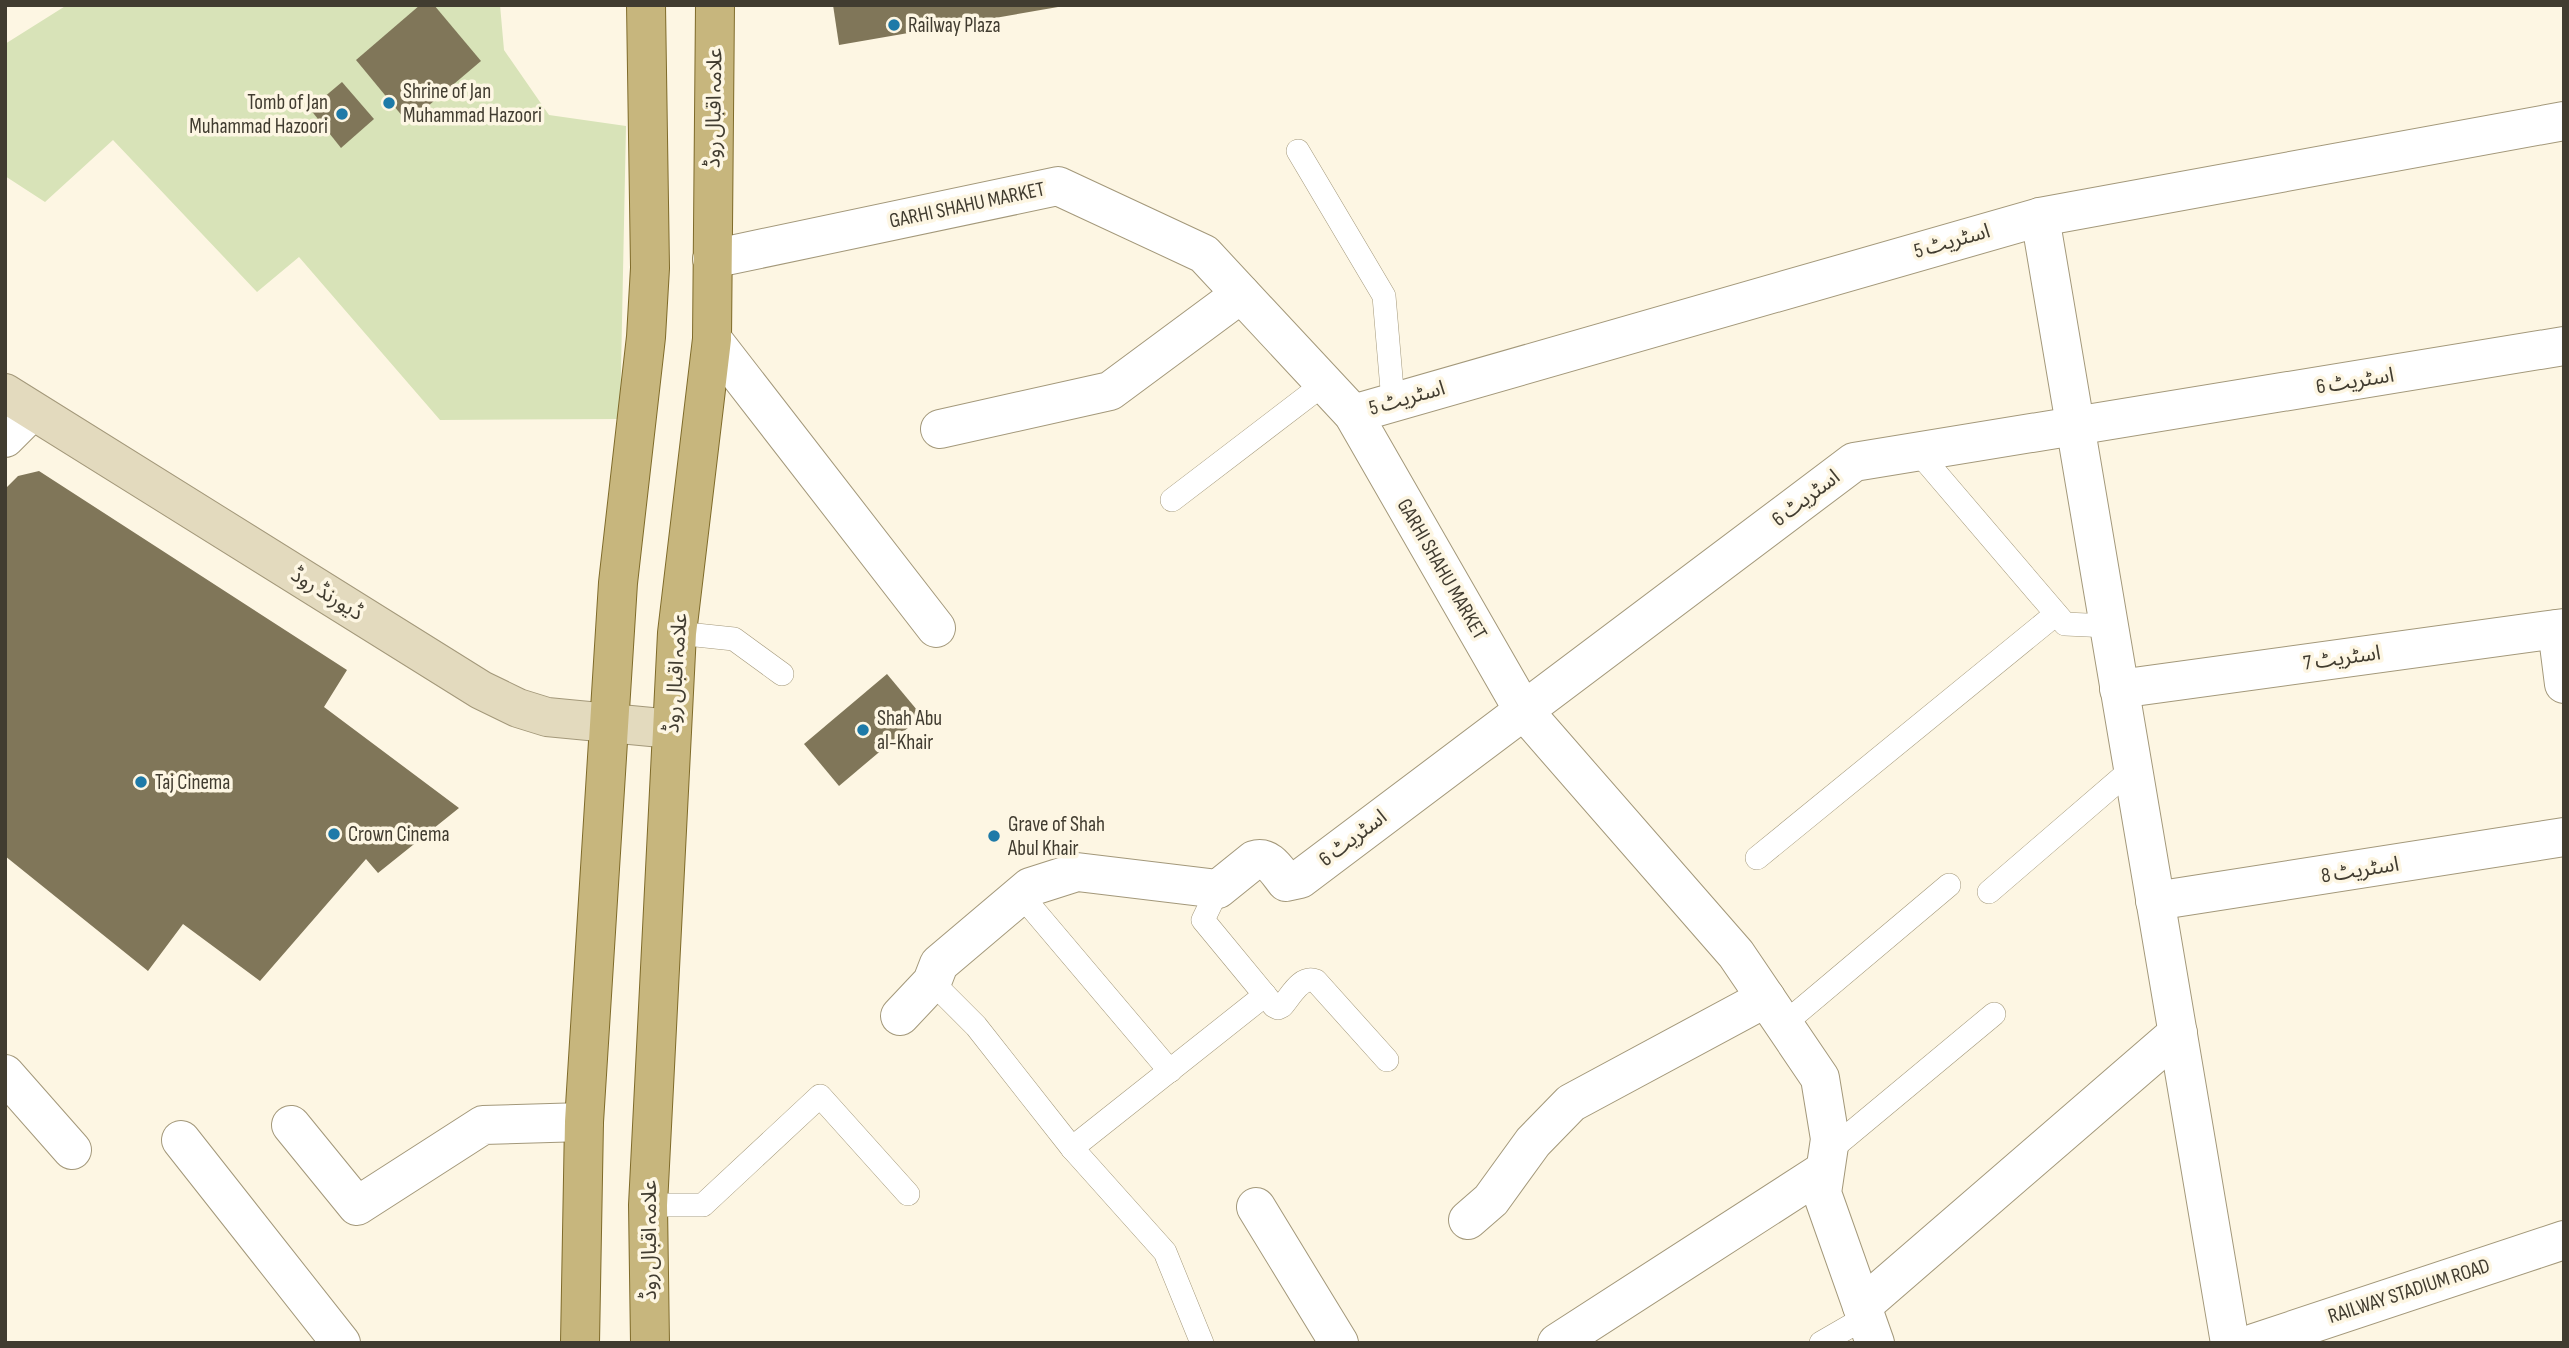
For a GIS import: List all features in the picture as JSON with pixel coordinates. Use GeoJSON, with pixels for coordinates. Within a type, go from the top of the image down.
{"type":"FeatureCollection","features":[{"type":"Feature","properties":{"kind":"main road"},"geometry":{"type":"LineString","coordinates":[[580,1343],[584,1122],[618,583],[646,337],[650,268],[646,5]]}},
{"type":"Feature","properties":{"kind":"main road","name":"علامہ اقبال روڈ"},"geometry":{"type":"LineString","coordinates":[[650,1343],[648,1205],[677,633],[712,339],[715,5]]}},
{"type":"Feature","properties":{"kind":"main road","name":"ڈیورنڈ روڈ"},"geometry":{"type":"LineString","coordinates":[[19,402],[481,690],[518,709],[547,717],[672,730]]}},
{"type":"Feature","properties":{"kind":"street","name":"اسٹریٹ 5"},"geometry":{"type":"LineString","coordinates":[[1353,414],[2040,216],[2564,121]]}},
{"type":"Feature","properties":{"kind":"street","name":"GARHI SHAHU MARKET"},"geometry":{"type":"LineString","coordinates":[[712,258],[1058,187],[1204,254],[1353,414],[1523,710],[1736,954],[1820,1078],[1830,1139],[1822,1193],[1868,1322]]}},
{"type":"Feature","properties":{"kind":"street"},"geometry":{"type":"LineString","coordinates":[[2040,216],[2230,1343]]}},
{"type":"Feature","properties":{"kind":"street"},"geometry":{"type":"LineString","coordinates":[[940,429],[1110,391],[1241,294]]}},
{"type":"Feature","properties":{"kind":"street"},"geometry":{"type":"LineString","coordinates":[[712,339],[936,628]]}},
{"type":"Feature","properties":{"kind":"street","name":"اسٹریٹ 6"},"geometry":{"type":"LineString","coordinates":[[1218,889],[1260,858],[1266,859],[1286,882],[1300,879],[1854,462],[2564,346]]}},
{"type":"Feature","properties":{"kind":"street"},"geometry":{"type":"LineString","coordinates":[[5,438],[19,402]]}},
{"type":"Feature","properties":{"kind":"street"},"geometry":{"type":"LineString","coordinates":[[2560,628],[2564,684]]}},
{"type":"Feature","properties":{"kind":"street","name":"اسٹریٹ 7"},"geometry":{"type":"LineString","coordinates":[[2119,689],[2560,628]]}},
{"type":"Feature","properties":{"kind":"street","name":"اسٹریٹ 8"},"geometry":{"type":"LineString","coordinates":[[2155,901],[2564,837]]}},
{"type":"Feature","properties":{"kind":"street"},"geometry":{"type":"LineString","coordinates":[[900,1016],[932,982],[939,964],[1031,887],[1077,872],[1218,889]]}},
{"type":"Feature","properties":{"kind":"street"},"geometry":{"type":"LineString","coordinates":[[1468,1220],[1491,1200],[1533,1142],[1571,1103],[1775,1011]]}},
{"type":"Feature","properties":{"kind":"street"},"geometry":{"type":"LineString","coordinates":[[1868,1322],[2178,1033]]}},
{"type":"Feature","properties":{"kind":"street"},"geometry":{"type":"LineString","coordinates":[[5,1074],[72,1150]]}},
{"type":"Feature","properties":{"kind":"street"},"geometry":{"type":"LineString","coordinates":[[292,1125],[357,1206],[483,1125],[584,1122]]}},
{"type":"Feature","properties":{"kind":"street"},"geometry":{"type":"LineString","coordinates":[[181,1140],[341,1343]]}},
{"type":"Feature","properties":{"kind":"street"},"geometry":{"type":"LineString","coordinates":[[1562,1342],[1827,1161]]}},
{"type":"Feature","properties":{"kind":"street"},"geometry":{"type":"LineString","coordinates":[[1256,1207],[1339,1343]]}},
{"type":"Feature","properties":{"kind":"street","name":"RAILWAY STADIUM ROAD"},"geometry":{"type":"LineString","coordinates":[[2254,1343],[2564,1240]]}},
{"type":"Feature","properties":{"kind":"lane"},"geometry":{"type":"LineString","coordinates":[[1298,151],[1384,296],[1393,401]]}},
{"type":"Feature","properties":{"kind":"lane"},"geometry":{"type":"LineString","coordinates":[[1172,500],[1325,383]]}},
{"type":"Feature","properties":{"kind":"lane"},"geometry":{"type":"LineString","coordinates":[[1918,452],[2065,624],[2109,626]]}},
{"type":"Feature","properties":{"kind":"lane"},"geometry":{"type":"LineString","coordinates":[[1758,859],[2056,614]]}},
{"type":"Feature","properties":{"kind":"lane"},"geometry":{"type":"LineString","coordinates":[[677,633],[734,639],[782,674]]}},
{"type":"Feature","properties":{"kind":"lane"},"geometry":{"type":"LineString","coordinates":[[1989,892],[2133,768]]}},
{"type":"Feature","properties":{"kind":"lane"},"geometry":{"type":"LineString","coordinates":[[1775,1011],[1949,885]]}},
{"type":"Feature","properties":{"kind":"lane"},"geometry":{"type":"LineString","coordinates":[[1218,889],[1203,920],[1265,995],[1278,1008],[1304,980],[1310,978],[1317,981],[1387,1060]]}},
{"type":"Feature","properties":{"kind":"lane"},"geometry":{"type":"LineString","coordinates":[[1021,895],[1170,1071]]}},
{"type":"Feature","properties":{"kind":"lane"},"geometry":{"type":"LineString","coordinates":[[932,982],[976,1026],[1072,1148],[1165,1252],[1202,1343]]}},
{"type":"Feature","properties":{"kind":"lane"},"geometry":{"type":"LineString","coordinates":[[1072,1148],[1265,995]]}},
{"type":"Feature","properties":{"kind":"lane"},"geometry":{"type":"LineString","coordinates":[[1827,1161],[1994,1014]]}},
{"type":"Feature","properties":{"kind":"lane"},"geometry":{"type":"LineString","coordinates":[[648,1205],[703,1205],[820,1097],[908,1194]]}},
{"type":"Feature","properties":{"kind":"lane"},"geometry":{"type":"LineString","coordinates":[[1821,1343],[1868,1322]]}},
{"type":"Feature","properties":{"kind":"green space"},"geometry":{"type":"Polygon","coordinates":[[[67,5],[500,5],[504,50],[549,115],[626,126],[620,419],[440,420],[299,257],[257,292],[113,140],[45,202],[5,176],[5,44],[67,5]]]}},
{"type":"Feature","properties":{"kind":"building"},"geometry":{"type":"Polygon","coordinates":[[[420,5],[434,5],[481,61],[408,123],[356,60],[420,5]]]}},
{"type":"Feature","properties":{"kind":"building","name":"Railway Plaza"},"geometry":{"type":"Polygon","coordinates":[[[833,5],[1058,5],[1058,7],[839,45],[833,5]]]}},
{"type":"Feature","properties":{"kind":"building","name":"Tomb of Jan Muhammad Hazoori"},"geometry":{"type":"Polygon","coordinates":[[[342,82],[374,119],[341,148],[310,109],[342,82]]]}},
{"type":"Feature","properties":{"kind":"building","name":"Taj Cinema"},"geometry":{"type":"Polygon","coordinates":[[[39,471],[347,670],[324,707],[459,808],[378,873],[366,859],[260,981],[183,924],[148,971],[5,856],[5,489],[18,476],[39,471]]]}},
{"type":"Feature","properties":{"kind":"building","name":"Shah Abu al-Khair"},"geometry":{"type":"Polygon","coordinates":[[[887,674],[922,716],[839,786],[804,744],[887,674]]]}},
{"type":"Feature","properties":{"kind":"place","name":"Railway Plaza"},"geometry":{"type":"Point","coordinates":[894,25]}},
{"type":"Feature","properties":{"kind":"place","name":"Shrine of Jan Muhammad Hazoori"},"geometry":{"type":"Point","coordinates":[389,103]}},
{"type":"Feature","properties":{"kind":"place","name":"Tomb of Jan Muhammad Hazoori"},"geometry":{"type":"Point","coordinates":[342,114]}},
{"type":"Feature","properties":{"kind":"place","name":"Shah Abu al-Khair"},"geometry":{"type":"Point","coordinates":[863,730]}},
{"type":"Feature","properties":{"kind":"place","name":"Taj Cinema"},"geometry":{"type":"Point","coordinates":[141,782]}},
{"type":"Feature","properties":{"kind":"place","name":"Crown Cinema"},"geometry":{"type":"Point","coordinates":[334,834]}},
{"type":"Feature","properties":{"kind":"place","name":"Grave of Shah Abul Khair"},"geometry":{"type":"Point","coordinates":[994,836]}}]}
